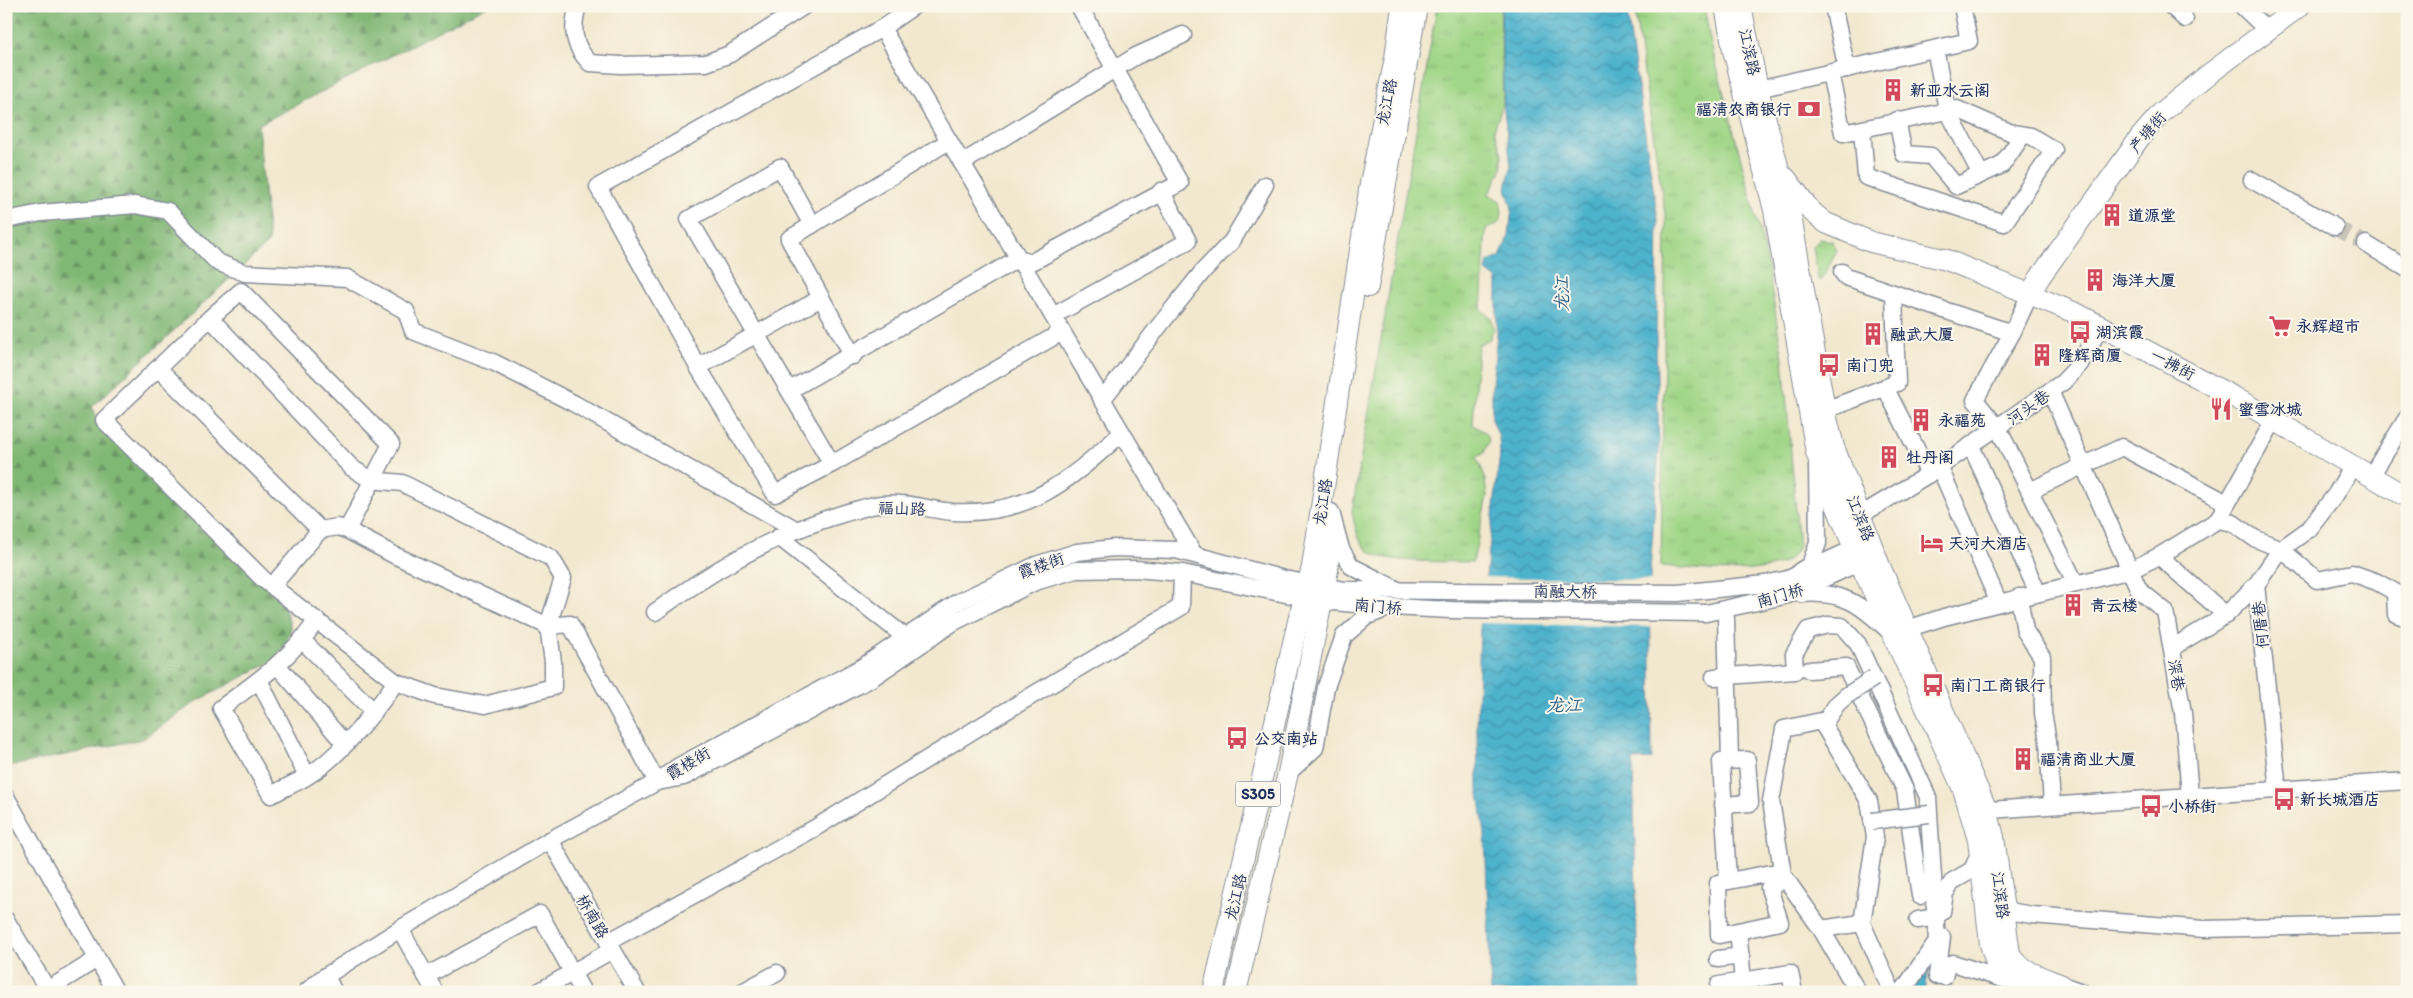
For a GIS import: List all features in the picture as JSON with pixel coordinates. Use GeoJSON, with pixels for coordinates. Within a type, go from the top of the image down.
{"type":"FeatureCollection","features":[{"type":"Feature","properties":{"kind":"main road","name":"龙江路"},"geometry":{"type":"LineString","coordinates":[[1236,992],[1288,773],[1370,184],[1395,58],[1402,6]]}},
{"type":"Feature","properties":{"kind":"main road","name":"龙江路"},"geometry":{"type":"LineString","coordinates":[[1213,992],[1314,592],[1328,570],[1331,512],[1417,6]]}},
{"type":"Feature","properties":{"kind":"main road","name":"江滨路"},"geometry":{"type":"LineString","coordinates":[[1725,6],[1741,84],[1774,210],[1816,452],[1830,491],[1865,552],[1979,811],[1994,837],[2010,954],[2016,964],[2029,972],[2062,985]]}},
{"type":"Feature","properties":{"kind":"main road","name":"江滨路"},"geometry":{"type":"LineString","coordinates":[[1741,6],[1758,89],[1791,216],[1825,410],[1834,447],[1859,516],[1865,552]]}},
{"type":"Feature","properties":{"kind":"main road"},"geometry":{"type":"LineString","coordinates":[[2264,28],[2286,6]]}},
{"type":"Feature","properties":{"kind":"main road","name":"产塘街"},"geometry":{"type":"LineString","coordinates":[[2026,292],[2040,277],[2141,136],[2161,113],[2264,28],[2300,6]]}},
{"type":"Feature","properties":{"kind":"main road","name":"一拂街"},"geometry":{"type":"LineString","coordinates":[[1781,173],[1811,211],[1826,223],[1870,242],[1947,260],[2026,292],[2101,326],[2274,420],[2407,497]]}},
{"type":"Feature","properties":{"kind":"main road","name":"江滨路"},"geometry":{"type":"LineString","coordinates":[[1979,811],[1980,852],[1990,944],[1996,962],[2004,974],[2026,988]]}},
{"type":"Feature","properties":{"kind":"street"},"geometry":{"type":"LineString","coordinates":[[578,6],[573,37],[580,53],[590,63],[620,65],[706,62],[730,54],[804,6]]}},
{"type":"Feature","properties":{"kind":"street"},"geometry":{"type":"LineString","coordinates":[[914,6],[882,28],[598,187],[698,367],[775,494],[832,464],[1062,332]]}},
{"type":"Feature","properties":{"kind":"street"},"geometry":{"type":"LineString","coordinates":[[1019,258],[1030,263],[1161,191],[1180,183],[1079,6]]}},
{"type":"Feature","properties":{"kind":"street"},"geometry":{"type":"LineString","coordinates":[[1833,6],[1847,69]]}},
{"type":"Feature","properties":{"kind":"street"},"geometry":{"type":"LineString","coordinates":[[1758,89],[1969,41],[1962,6]]}},
{"type":"Feature","properties":{"kind":"street"},"geometry":{"type":"LineString","coordinates":[[2171,6],[2185,19]]}},
{"type":"Feature","properties":{"kind":"street"},"geometry":{"type":"LineString","coordinates":[[2242,6],[2264,28]]}},
{"type":"Feature","properties":{"kind":"street"},"geometry":{"type":"LineString","coordinates":[[882,28],[1194,554]]}},
{"type":"Feature","properties":{"kind":"street"},"geometry":{"type":"LineString","coordinates":[[962,163],[1136,56],[1183,35]]}},
{"type":"Feature","properties":{"kind":"street"},"geometry":{"type":"LineString","coordinates":[[1935,49],[1947,110],[1980,173]]}},
{"type":"Feature","properties":{"kind":"street"},"geometry":{"type":"LineString","coordinates":[[1830,73],[1844,133],[1897,120],[1957,109],[2022,136],[2031,136],[2054,150],[2004,223],[1866,177],[1862,130]]}},
{"type":"Feature","properties":{"kind":"street"},"geometry":{"type":"LineString","coordinates":[[1897,120],[1904,154],[1931,156],[1956,186],[1980,173],[2002,165],[2022,136]]}},
{"type":"Feature","properties":{"kind":"street"},"geometry":{"type":"LineString","coordinates":[[852,356],[789,239],[949,141]]}},
{"type":"Feature","properties":{"kind":"street"},"geometry":{"type":"LineString","coordinates":[[812,225],[780,168],[690,219],[832,464]]}},
{"type":"Feature","properties":{"kind":"street"},"geometry":{"type":"LineString","coordinates":[[2252,180],[2335,227]]}},
{"type":"Feature","properties":{"kind":"street"},"geometry":{"type":"LineString","coordinates":[[1102,400],[1181,299],[1232,241],[1265,185]]}},
{"type":"Feature","properties":{"kind":"street"},"geometry":{"type":"LineString","coordinates":[[1053,316],[1188,240],[1161,191]]}},
{"type":"Feature","properties":{"kind":"street"},"geometry":{"type":"LineString","coordinates":[[6,220],[41,213],[135,205],[143,206],[168,211],[217,262],[245,273],[346,278],[406,311],[413,331],[495,363],[573,404],[797,530]]}},
{"type":"Feature","properties":{"kind":"street"},"geometry":{"type":"LineString","coordinates":[[2366,244],[2407,269]]}},
{"type":"Feature","properties":{"kind":"street"},"geometry":{"type":"LineString","coordinates":[[790,390],[852,356],[1019,258]]}},
{"type":"Feature","properties":{"kind":"street"},"geometry":{"type":"LineString","coordinates":[[1842,272],[1846,277],[2012,333]]}},
{"type":"Feature","properties":{"kind":"street"},"geometry":{"type":"LineString","coordinates":[[210,318],[352,468],[371,480],[402,483],[550,558],[563,578],[548,626],[553,662],[552,687],[485,705],[435,696],[396,682],[272,586],[104,420],[210,318],[241,291],[391,444],[371,480],[347,530]]}},
{"type":"Feature","properties":{"kind":"street"},"geometry":{"type":"LineString","coordinates":[[2026,292],[2012,333],[1974,400],[1998,428],[2076,584]]}},
{"type":"Feature","properties":{"kind":"street"},"geometry":{"type":"LineString","coordinates":[[1825,410],[1886,389],[1896,383],[1894,294]]}},
{"type":"Feature","properties":{"kind":"street"},"geometry":{"type":"LineString","coordinates":[[698,367],[757,332],[821,298]]}},
{"type":"Feature","properties":{"kind":"street","name":"河头巷"},"geometry":{"type":"LineString","coordinates":[[1859,516],[1971,446],[2071,375],[2080,364],[2101,326]]}},
{"type":"Feature","properties":{"kind":"street"},"geometry":{"type":"LineString","coordinates":[[159,369],[320,530]]}},
{"type":"Feature","properties":{"kind":"street"},"geometry":{"type":"LineString","coordinates":[[1886,389],[1934,470],[1999,602]]}},
{"type":"Feature","properties":{"kind":"street","name":"深巷"},"geometry":{"type":"LineString","coordinates":[[2050,391],[2085,465],[2139,590],[2165,611],[2183,713],[2190,795]]}},
{"type":"Feature","properties":{"kind":"street"},"geometry":{"type":"LineString","coordinates":[[2371,476],[2407,418]]}},
{"type":"Feature","properties":{"kind":"street"},"geometry":{"type":"LineString","coordinates":[[1788,587],[1842,598],[1901,632],[1999,602],[2131,570],[2159,556],[2218,520],[2274,420]]}},
{"type":"Feature","properties":{"kind":"street","name":"福山路"},"geometry":{"type":"LineString","coordinates":[[655,612],[691,586],[755,548],[841,514],[883,504],[953,512],[990,511],[1018,506],[1048,492],[1077,473],[1122,433]]}},
{"type":"Feature","properties":{"kind":"street"},"geometry":{"type":"LineString","coordinates":[[1971,446],[2038,593]]}},
{"type":"Feature","properties":{"kind":"street"},"geometry":{"type":"LineString","coordinates":[[2030,491],[2122,446],[2227,503]]}},
{"type":"Feature","properties":{"kind":"street"},"geometry":{"type":"LineString","coordinates":[[1788,587],[1810,565],[1818,543],[1816,452]]}},
{"type":"Feature","properties":{"kind":"street","name":"何厝巷"},"geometry":{"type":"LineString","coordinates":[[2278,790],[2256,585],[2281,549],[2309,529],[2336,494],[2353,465]]}},
{"type":"Feature","properties":{"kind":"street"},"geometry":{"type":"LineString","coordinates":[[1331,512],[1341,549],[1351,566],[1401,591]]}},
{"type":"Feature","properties":{"kind":"street"},"geometry":{"type":"LineString","coordinates":[[2218,520],[2233,523],[2254,538],[2281,549],[2317,580],[2352,573],[2377,582],[2395,592],[2396,614],[2407,618]]}},
{"type":"Feature","properties":{"kind":"street"},"geometry":{"type":"LineString","coordinates":[[272,586],[320,530],[338,527],[548,626],[570,624],[657,782],[550,840],[400,929],[326,976],[306,992]]}},
{"type":"Feature","properties":{"kind":"street"},"geometry":{"type":"LineString","coordinates":[[779,537],[905,636]]}},
{"type":"Feature","properties":{"kind":"street","name":"霞楼街"},"geometry":{"type":"LineString","coordinates":[[657,782],[678,766],[862,667],[956,603],[1036,564],[1077,552],[1114,548],[1176,550],[1314,592]]}},
{"type":"Feature","properties":{"kind":"street","name":"南门桥"},"geometry":{"type":"LineString","coordinates":[[1678,613],[1706,614],[1788,587],[1865,552]]}},
{"type":"Feature","properties":{"kind":"street"},"geometry":{"type":"LineString","coordinates":[[2159,556],[2226,615]]}},
{"type":"Feature","properties":{"kind":"street","name":"霞楼街"},"geometry":{"type":"LineString","coordinates":[[657,782],[684,777],[872,678],[954,622],[1035,582],[1076,570],[1135,569],[1182,573],[1314,592]]}},
{"type":"Feature","properties":{"kind":"street"},"geometry":{"type":"LineString","coordinates":[[538,992],[572,973],[610,946],[816,828],[979,727],[1181,607],[1182,573]]}},
{"type":"Feature","properties":{"kind":"street","name":"南门桥"},"geometry":{"type":"LineString","coordinates":[[1678,593],[1765,584],[1788,587]]}},
{"type":"Feature","properties":{"kind":"street"},"geometry":{"type":"LineString","coordinates":[[2172,648],[2226,615],[2256,585]]}},
{"type":"Feature","properties":{"kind":"street","name":"南门桥"},"geometry":{"type":"LineString","coordinates":[[1314,592],[1452,590]]}},
{"type":"Feature","properties":{"kind":"street","name":"南融大桥"},"geometry":{"type":"LineString","coordinates":[[1452,590],[1678,593]]}},
{"type":"Feature","properties":{"kind":"street","name":"南门桥"},"geometry":{"type":"LineString","coordinates":[[1314,592],[1391,607],[1452,610]]}},
{"type":"Feature","properties":{"kind":"street"},"geometry":{"type":"LineString","coordinates":[[2019,597],[2025,631],[2042,657],[2043,713],[2048,741],[2052,805]]}},
{"type":"Feature","properties":{"kind":"street"},"geometry":{"type":"LineString","coordinates":[[1288,773],[1314,748],[1326,688],[1344,636],[1367,616],[1391,607]]}},
{"type":"Feature","properties":{"kind":"street","name":"南融大桥"},"geometry":{"type":"LineString","coordinates":[[1452,610],[1678,613]]}},
{"type":"Feature","properties":{"kind":"street"},"geometry":{"type":"LineString","coordinates":[[1726,618],[1721,677],[1730,760]]}},
{"type":"Feature","properties":{"kind":"street"},"geometry":{"type":"LineString","coordinates":[[317,620],[302,642],[277,665],[221,708],[271,795],[307,776],[345,744],[374,712],[396,682]]}},
{"type":"Feature","properties":{"kind":"street"},"geometry":{"type":"LineString","coordinates":[[1721,677],[1795,671],[1794,654],[1808,630],[1828,625],[1842,626],[1858,644],[1928,797],[1937,941],[1902,992]]}},
{"type":"Feature","properties":{"kind":"street"},"geometry":{"type":"LineString","coordinates":[[302,642],[374,712]]}},
{"type":"Feature","properties":{"kind":"street"},"geometry":{"type":"LineString","coordinates":[[277,665],[345,744]]}},
{"type":"Feature","properties":{"kind":"street"},"geometry":{"type":"LineString","coordinates":[[1809,670],[1846,667],[1905,790],[1920,896]]}},
{"type":"Feature","properties":{"kind":"street"},"geometry":{"type":"LineString","coordinates":[[1823,725],[1837,704],[1874,678]]}},
{"type":"Feature","properties":{"kind":"street"},"geometry":{"type":"LineString","coordinates":[[259,680],[307,776]]}},
{"type":"Feature","properties":{"kind":"street"},"geometry":{"type":"LineString","coordinates":[[1858,992],[1821,929],[1784,875],[1770,801],[1784,729],[1820,721],[1869,801],[1876,837],[1862,922],[1892,992]]}},
{"type":"Feature","properties":{"kind":"street"},"geometry":{"type":"LineString","coordinates":[[1723,805],[1750,803],[1747,760],[1721,761],[1723,805],[1728,881]]}},
{"type":"Feature","properties":{"kind":"street"},"geometry":{"type":"LineString","coordinates":[[1979,811],[2407,781]]}},
{"type":"Feature","properties":{"kind":"street"},"geometry":{"type":"LineString","coordinates":[[1749,786],[1773,790]]}},
{"type":"Feature","properties":{"kind":"street"},"geometry":{"type":"LineString","coordinates":[[6,797],[116,992]]}},
{"type":"Feature","properties":{"kind":"street"},"geometry":{"type":"LineString","coordinates":[[1872,821],[1929,814]]}},
{"type":"Feature","properties":{"kind":"street","name":"桥南路"},"geometry":{"type":"LineString","coordinates":[[550,840],[637,992]]}},
{"type":"Feature","properties":{"kind":"street"},"geometry":{"type":"LineString","coordinates":[[1980,852],[1972,870],[1952,881],[1945,893],[1940,976],[1947,966],[1952,963],[2026,988]]}},
{"type":"Feature","properties":{"kind":"street"},"geometry":{"type":"LineString","coordinates":[[1784,875],[1769,888],[1780,922],[1719,935],[1718,883],[1784,875]]}},
{"type":"Feature","properties":{"kind":"street"},"geometry":{"type":"LineString","coordinates":[[2003,910],[2032,915],[2204,928],[2407,924]]}},
{"type":"Feature","properties":{"kind":"street"},"geometry":{"type":"LineString","coordinates":[[426,976],[540,914],[583,992]]}},
{"type":"Feature","properties":{"kind":"street"},"geometry":{"type":"LineString","coordinates":[[1918,920],[1937,917]]}},
{"type":"Feature","properties":{"kind":"street"},"geometry":{"type":"LineString","coordinates":[[6,920],[47,991],[97,959]]}},
{"type":"Feature","properties":{"kind":"street"},"geometry":{"type":"LineString","coordinates":[[1821,929],[1862,922]]}},
{"type":"Feature","properties":{"kind":"street"},"geometry":{"type":"LineString","coordinates":[[400,929],[435,992]]}},
{"type":"Feature","properties":{"kind":"street"},"geometry":{"type":"LineString","coordinates":[[1738,931],[1743,981]]}},
{"type":"Feature","properties":{"kind":"street"},"geometry":{"type":"LineString","coordinates":[[1718,959],[1740,956]]}},
{"type":"Feature","properties":{"kind":"street"},"geometry":{"type":"LineString","coordinates":[[742,992],[777,973]]}},
{"type":"Feature","properties":{"kind":"street"},"geometry":{"type":"LineString","coordinates":[[1719,985],[1790,973],[1794,992]]}},
{"type":"Feature","properties":{"kind":"street"},"geometry":{"type":"LineString","coordinates":[[326,976],[334,992]]}},
{"type":"Feature","properties":{"kind":"street"},"geometry":{"type":"LineString","coordinates":[[2062,985],[2082,992]]}},
{"type":"Feature","properties":{"kind":"green space"},"geometry":{"type":"Polygon","coordinates":[[[6,6],[487,6],[258,125],[269,242],[92,407],[98,419],[284,605],[291,629],[287,641],[276,659],[194,703],[143,739],[6,767],[6,6]]]}},
{"type":"Feature","properties":{"kind":"green space"},"geometry":{"type":"Polygon","coordinates":[[[1437,6],[1500,6],[1503,104],[1494,130],[1502,154],[1502,168],[1489,194],[1500,201],[1502,215],[1496,225],[1486,228],[1481,310],[1491,317],[1494,329],[1489,340],[1478,345],[1473,425],[1486,433],[1489,440],[1484,453],[1477,458],[1484,474],[1487,496],[1473,562],[1435,562],[1378,556],[1370,552],[1362,544],[1357,534],[1352,511],[1437,6]]]}},
{"type":"Feature","properties":{"kind":"green space"},"geometry":{"type":"Polygon","coordinates":[[[1634,6],[1704,6],[1710,40],[1766,256],[1783,359],[1799,547],[1790,558],[1776,565],[1737,571],[1661,566],[1666,221],[1634,6]]]}},
{"type":"Feature","properties":{"kind":"green space"},"geometry":{"type":"Polygon","coordinates":[[[1820,239],[1832,241],[1837,251],[1821,281],[1818,278],[1813,246],[1820,239]]]}},
{"type":"Feature","properties":{"kind":"water","name":"龙江"},"geometry":{"type":"Polygon","coordinates":[[[1501,6],[1626,6],[1658,221],[1656,340],[1659,449],[1650,570],[1652,759],[1633,760],[1637,945],[1641,992],[1491,992],[1485,834],[1478,787],[1477,729],[1480,629],[1500,454],[1499,437],[1492,419],[1492,385],[1497,334],[1497,279],[1486,271],[1488,262],[1500,257],[1509,235],[1512,208],[1506,188],[1511,167],[1504,110],[1501,6]]]}},
{"type":"Feature","properties":{"kind":"water"},"geometry":{"type":"Polygon","coordinates":[[[1929,967],[1925,992],[1909,992],[1929,967]]]}},
{"type":"Feature","properties":{"kind":"pier"},"geometry":{"type":"Polygon","coordinates":[[[1483,577],[1653,580],[1653,627],[1478,623],[1483,577]]]}},
{"type":"Feature","properties":{"kind":"tunnel"},"geometry":{"type":"LineString","coordinates":[[2335,227],[2366,244]]}},
{"type":"Feature","properties":{"kind":"place","name":"新亚水云阁"},"geometry":{"type":"Point","coordinates":[1893,90]}},
{"type":"Feature","properties":{"kind":"place","name":"福清农商银行"},"geometry":{"type":"Point","coordinates":[1809,109]}},
{"type":"Feature","properties":{"kind":"place","name":"道源堂"},"geometry":{"type":"Point","coordinates":[2112,215]}},
{"type":"Feature","properties":{"kind":"place","name":"海洋大厦"},"geometry":{"type":"Point","coordinates":[2095,280]}},
{"type":"Feature","properties":{"kind":"place","name":"永辉超市"},"geometry":{"type":"Point","coordinates":[2280,326]}},
{"type":"Feature","properties":{"kind":"place","name":"湖滨霞"},"geometry":{"type":"Point","coordinates":[2080,332]}},
{"type":"Feature","properties":{"kind":"place","name":"融武大厦"},"geometry":{"type":"Point","coordinates":[1873,334]}},
{"type":"Feature","properties":{"kind":"place","name":"隆辉商厦"},"geometry":{"type":"Point","coordinates":[2042,355]}},
{"type":"Feature","properties":{"kind":"place","name":"南门兜"},"geometry":{"type":"Point","coordinates":[1829,365]}},
{"type":"Feature","properties":{"kind":"place","name":"蜜雪冰城"},"geometry":{"type":"Point","coordinates":[2221,409]}},
{"type":"Feature","properties":{"kind":"place","name":"永福苑"},"geometry":{"type":"Point","coordinates":[1921,420]}},
{"type":"Feature","properties":{"kind":"place","name":"牡丹阁"},"geometry":{"type":"Point","coordinates":[1889,457]}},
{"type":"Feature","properties":{"kind":"place","name":"天河大酒店"},"geometry":{"type":"Point","coordinates":[1932,543]}},
{"type":"Feature","properties":{"kind":"place","name":"青云楼"},"geometry":{"type":"Point","coordinates":[2073,605]}},
{"type":"Feature","properties":{"kind":"place","name":"南门工商银行"},"geometry":{"type":"Point","coordinates":[1933,685]}},
{"type":"Feature","properties":{"kind":"place","name":"公交南站"},"geometry":{"type":"Point","coordinates":[1237,738]}},
{"type":"Feature","properties":{"kind":"place","name":"福清商业大厦"},"geometry":{"type":"Point","coordinates":[2023,759]}},
{"type":"Feature","properties":{"kind":"place","name":"新长城酒店"},"geometry":{"type":"Point","coordinates":[2284,799]}},
{"type":"Feature","properties":{"kind":"place","name":"小桥街"},"geometry":{"type":"Point","coordinates":[2151,806]}}]}
